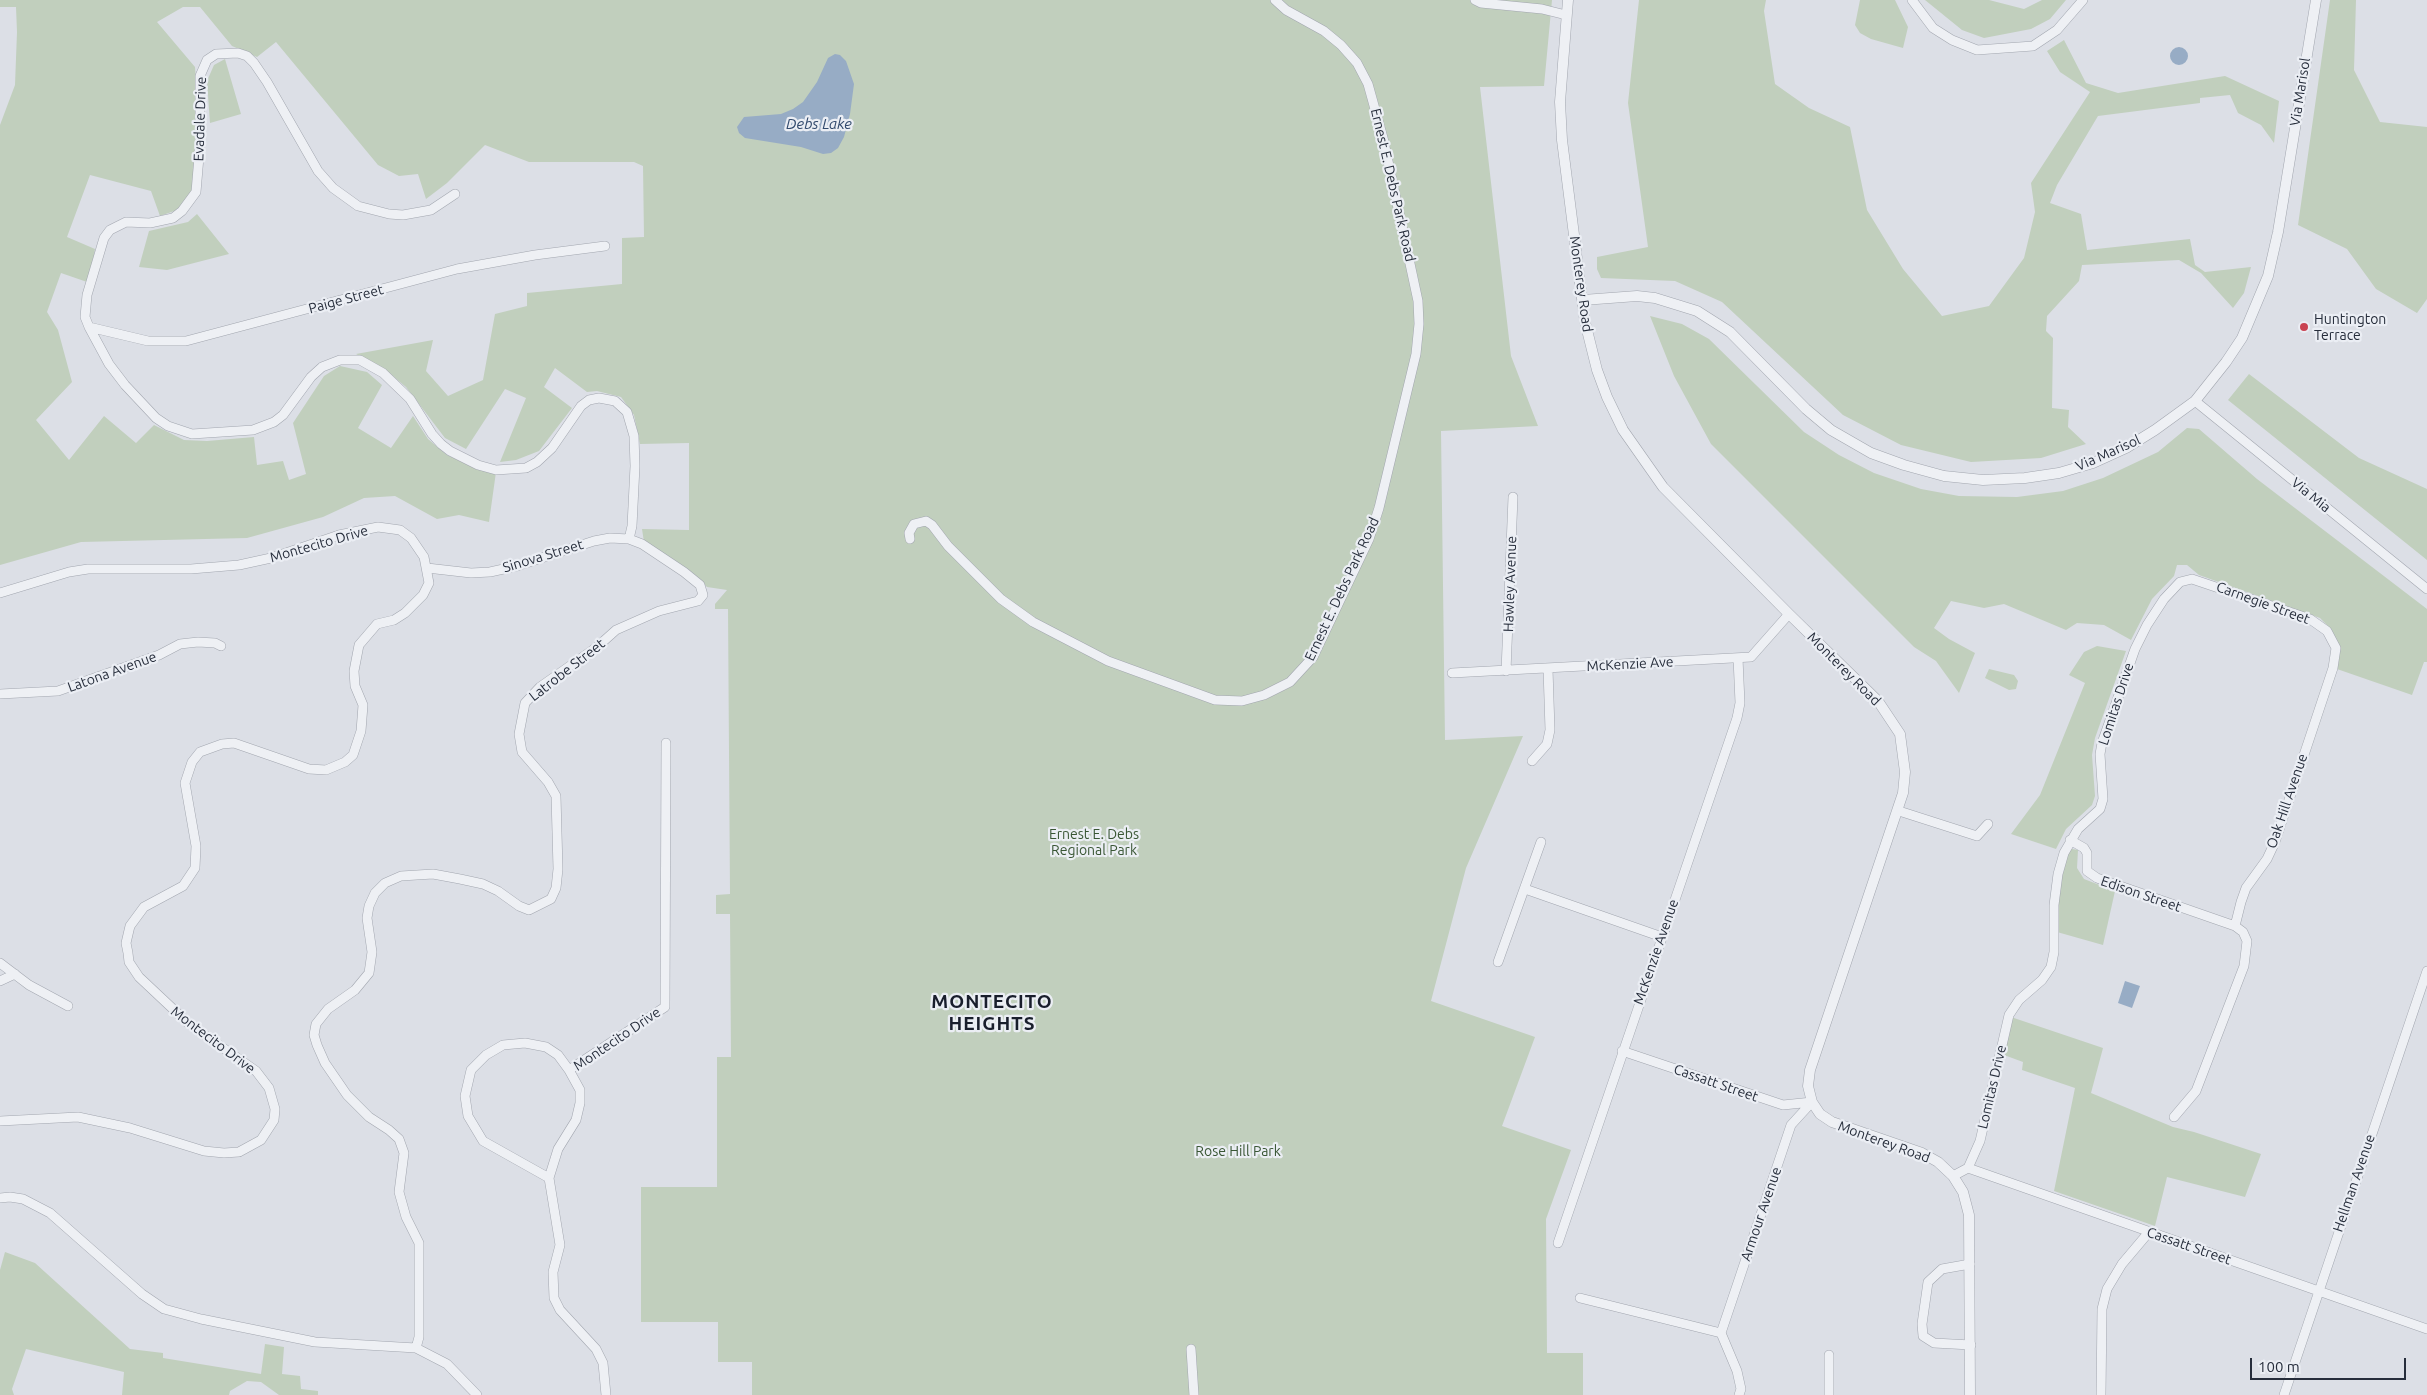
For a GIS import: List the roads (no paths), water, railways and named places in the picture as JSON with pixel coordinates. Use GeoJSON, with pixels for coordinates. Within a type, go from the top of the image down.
{"type":"FeatureCollection","features":[{"type":"Feature","properties":{"kind":"street","name":"Ernest E. Debs Park Road"},"geometry":{"type":"LineString","coordinates":[[910,539],[909,533],[914,524],[926,521],[932,525],[948,546],[1001,600],[1033,622],[1108,661],[1214,700],[1242,701],[1264,696],[1290,682],[1313,657],[1369,538],[1379,508],[1416,354],[1420,324],[1418,300],[1383,138],[1368,84],[1357,63],[1341,45],[1324,31],[1286,10],[1275,0]]}},
{"type":"Feature","properties":{"kind":"street","name":"Monterey Road"},"geometry":{"type":"LineString","coordinates":[[1567,0],[1560,102],[1567,182],[1585,322],[1597,370],[1622,430],[1663,487],[1788,614],[1878,701],[1900,734],[1905,772],[1904,793],[1810,1070],[1808,1086],[1812,1102],[1820,1114],[1832,1122],[1922,1153],[1938,1162],[1953,1176],[1963,1192],[1969,1215],[1970,1395]]}},
{"type":"Feature","properties":{"kind":"street"},"geometry":{"type":"LineString","coordinates":[[1912,0],[1933,28],[1952,40],[1977,50],[2033,46],[2057,30],[2083,0]]}},
{"type":"Feature","properties":{"kind":"street","name":"Via Marisol"},"geometry":{"type":"LineString","coordinates":[[1583,300],[1637,296],[1655,298],[1697,311],[1730,332],[1806,409],[1831,430],[1871,453],[1904,466],[1944,476],[1983,480],[2025,478],[2060,473],[2092,463],[2126,448],[2195,401],[2216,376],[2242,338],[2268,276],[2278,232],[2316,0]]}},
{"type":"Feature","properties":{"kind":"street"},"geometry":{"type":"LineString","coordinates":[[1479,1],[1542,9],[1566,16]]}},
{"type":"Feature","properties":{"kind":"street","name":"Evadale Drive"},"geometry":{"type":"LineString","coordinates":[[89,327],[85,317],[87,296],[104,238],[110,230],[126,222],[150,223],[173,218],[182,212],[196,192],[200,145],[200,76],[208,60],[216,54],[238,53],[247,56],[254,63],[318,171],[332,188],[358,206],[389,214],[404,215],[431,210],[455,194]]}},
{"type":"Feature","properties":{"kind":"street","name":"Paige Street"},"geometry":{"type":"LineString","coordinates":[[89,327],[148,341],[186,341],[457,269],[535,255],[605,246]]}},
{"type":"Feature","properties":{"kind":"street"},"geometry":{"type":"LineString","coordinates":[[89,327],[109,364],[156,418],[168,426],[192,434],[253,430],[274,422],[292,404],[311,376],[322,367],[340,360],[352,359],[369,364],[398,386],[410,399],[432,434],[450,450],[478,465],[496,470],[526,468],[537,462],[552,448],[571,417],[589,400],[599,398],[615,401],[622,405],[630,419],[635,466],[632,526],[629,539]]}},
{"type":"Feature","properties":{"kind":"street","name":"Via Mia"},"geometry":{"type":"LineString","coordinates":[[2195,401],[2427,588]]}},
{"type":"Feature","properties":{"kind":"street","name":"Hawley Avenue"},"geometry":{"type":"LineString","coordinates":[[1506,671],[1513,497]]}},
{"type":"Feature","properties":{"kind":"street","name":"Montecito Drive"},"geometry":{"type":"LineString","coordinates":[[0,593],[69,572],[88,569],[191,569],[239,565],[271,558],[340,535],[378,527],[400,530],[411,538],[424,557],[429,583],[423,595],[399,617],[377,624],[358,645],[354,671],[355,686],[363,705],[361,730],[353,755],[337,767],[326,770],[294,765],[234,743],[222,744],[200,752],[192,762],[184,783],[196,846],[195,868],[183,886],[144,907],[130,926],[126,943],[129,962],[139,977],[189,1024],[256,1072],[269,1088],[275,1109],[274,1120],[261,1140],[239,1152],[224,1153],[204,1151],[146,1133],[78,1117],[0,1121]]}},
{"type":"Feature","properties":{"kind":"street","name":"Sinova Street"},"geometry":{"type":"LineString","coordinates":[[427,568],[471,573],[490,572],[517,566],[594,541],[610,538],[629,539]]}},
{"type":"Feature","properties":{"kind":"street","name":"Latrobe Street"},"geometry":{"type":"LineString","coordinates":[[416,1348],[419,1331],[420,1254],[419,1243],[404,1211],[398,1192],[404,1153],[399,1139],[369,1117],[347,1095],[325,1063],[314,1035],[316,1024],[328,1009],[355,990],[369,972],[372,952],[367,918],[369,906],[375,893],[385,883],[401,876],[433,874],[483,884],[529,910],[552,899],[556,888],[558,869],[556,796],[548,782],[522,752],[519,734],[525,703],[540,688],[597,647],[616,630],[659,611],[698,601],[703,595],[700,584],[642,544],[629,539]]}},
{"type":"Feature","properties":{"kind":"street","name":"Carnegie Street"},"geometry":{"type":"LineString","coordinates":[[2186,579],[2205,582],[2310,619],[2319,623],[2332,639]]}},
{"type":"Feature","properties":{"kind":"street","name":"Lomitas Drive"},"geometry":{"type":"LineString","coordinates":[[1968,1168],[1980,1141],[2009,1015],[2019,1000],[2042,980],[2051,967],[2054,952],[2054,905],[2058,874],[2070,840],[2100,809],[2103,799],[2100,754],[2102,743],[2135,649],[2147,625],[2164,599],[2180,582],[2186,579]]}},
{"type":"Feature","properties":{"kind":"street","name":"McKenzie Ave"},"geometry":{"type":"LineString","coordinates":[[1452,673],[1750,657],[1788,614]]}},
{"type":"Feature","properties":{"kind":"street","name":"Oak Hill Avenue"},"geometry":{"type":"LineString","coordinates":[[2235,926],[2246,888],[2267,859],[2275,842],[2333,668],[2336,648],[2332,639]]}},
{"type":"Feature","properties":{"kind":"street","name":"Latona Avenue"},"geometry":{"type":"LineString","coordinates":[[0,694],[58,692],[159,655],[180,644],[215,642],[221,646]]}},
{"type":"Feature","properties":{"kind":"street","name":"McKenzie Avenue"},"geometry":{"type":"LineString","coordinates":[[1558,1243],[1737,718],[1740,703],[1738,658]]}},
{"type":"Feature","properties":{"kind":"street"},"geometry":{"type":"LineString","coordinates":[[1532,761],[1547,744],[1550,730],[1548,668]]}},
{"type":"Feature","properties":{"kind":"street","name":"Montecito Drive"},"geometry":{"type":"LineString","coordinates":[[606,1395],[603,1363],[596,1349],[560,1310],[554,1298],[553,1272],[560,1245],[549,1178],[558,1149],[576,1120],[580,1103],[580,1090],[569,1070],[665,1006],[666,743]]}},
{"type":"Feature","properties":{"kind":"street"},"geometry":{"type":"LineString","coordinates":[[1899,811],[1976,836],[1988,824]]}},
{"type":"Feature","properties":{"kind":"street","name":"Edison Street"},"geometry":{"type":"LineString","coordinates":[[2070,840],[2084,848],[2087,853],[2087,871],[2090,875],[2235,926]]}},
{"type":"Feature","properties":{"kind":"street"},"geometry":{"type":"LineString","coordinates":[[1498,962],[1541,842]]}},
{"type":"Feature","properties":{"kind":"street"},"geometry":{"type":"LineString","coordinates":[[1525,889],[1662,937]]}},
{"type":"Feature","properties":{"kind":"street"},"geometry":{"type":"LineString","coordinates":[[2174,1117],[2196,1091],[2244,966],[2247,941],[2243,932],[2235,926]]}},
{"type":"Feature","properties":{"kind":"street"},"geometry":{"type":"LineString","coordinates":[[0,963],[14,974],[68,1006]]}},
{"type":"Feature","properties":{"kind":"street","name":"Hellman Avenue"},"geometry":{"type":"LineString","coordinates":[[2284,1395],[2318,1289],[2423,992],[2427,971]]}},
{"type":"Feature","properties":{"kind":"street"},"geometry":{"type":"LineString","coordinates":[[0,980],[14,974]]}},
{"type":"Feature","properties":{"kind":"street"},"geometry":{"type":"LineString","coordinates":[[549,1178],[484,1141],[468,1116],[464,1096],[471,1070],[486,1055],[503,1045],[526,1043],[546,1047],[558,1055],[569,1070]]}},
{"type":"Feature","properties":{"kind":"street","name":"Cassatt Street"},"geometry":{"type":"LineString","coordinates":[[1622,1051],[1783,1105],[1812,1102]]}},
{"type":"Feature","properties":{"kind":"street","name":"Armour Avenue"},"geometry":{"type":"LineString","coordinates":[[1721,1333],[1791,1125],[1812,1102]]}},
{"type":"Feature","properties":{"kind":"street"},"geometry":{"type":"LineString","coordinates":[[1953,1176],[1968,1168]]}},
{"type":"Feature","properties":{"kind":"street","name":"Cassatt Street"},"geometry":{"type":"LineString","coordinates":[[1968,1168],[2148,1232],[2318,1289],[2427,1329]]}},
{"type":"Feature","properties":{"kind":"street"},"geometry":{"type":"LineString","coordinates":[[0,1198],[23,1198],[50,1213],[142,1294],[164,1309],[201,1319],[315,1342],[416,1348],[447,1364],[477,1395]]}},
{"type":"Feature","properties":{"kind":"street"},"geometry":{"type":"LineString","coordinates":[[2101,1395],[2102,1309],[2107,1289],[2122,1264],[2148,1232]]}},
{"type":"Feature","properties":{"kind":"street"},"geometry":{"type":"LineString","coordinates":[[1970,1264],[1942,1269],[1928,1282],[1922,1324],[1923,1336],[1934,1343],[1971,1345]]}},
{"type":"Feature","properties":{"kind":"street"},"geometry":{"type":"LineString","coordinates":[[1580,1298],[1721,1333],[1737,1371],[1741,1389],[1739,1395]]}},
{"type":"Feature","properties":{"kind":"street"},"geometry":{"type":"LineString","coordinates":[[1191,1349],[1194,1395]]}},
{"type":"Feature","properties":{"kind":"street"},"geometry":{"type":"LineString","coordinates":[[1829,1355],[1830,1395]]}},
{"type":"Feature","properties":{"kind":"water"},"geometry":{"type":"Polygon","coordinates":[[[2175,47],[2183,47],[2188,52],[2186,63],[2175,65],[2170,60],[2170,52],[2175,47]]]}},
{"type":"Feature","properties":{"kind":"water","name":"Debs Lake"},"geometry":{"type":"Polygon","coordinates":[[[835,54],[840,55],[846,61],[854,84],[850,114],[844,137],[838,148],[831,153],[823,154],[801,147],[745,138],[739,133],[737,127],[744,117],[781,114],[803,102],[817,82],[828,58],[835,54]]]}},
{"type":"Feature","properties":{"kind":"water"},"geometry":{"type":"Polygon","coordinates":[[[2125,981],[2140,986],[2132,1008],[2118,1003],[2125,981]]]}},
{"type":"Feature","properties":{"kind":"place","name":"Huntington Terrace"},"geometry":{"type":"Point","coordinates":[2304,327]}},
{"type":"Feature","properties":{"kind":"district","name":"MONTECITO HEIGHTS"},"geometry":{"type":"Point","coordinates":[992,1013]}},
{"type":"Feature","properties":{"kind":"park label","name":"Ernest E. Debs Regional Park"},"geometry":{"type":"Point","coordinates":[1094,842]}},
{"type":"Feature","properties":{"kind":"park label","name":"Rose Hill Park"},"geometry":{"type":"Point","coordinates":[1238,1151]}}]}
